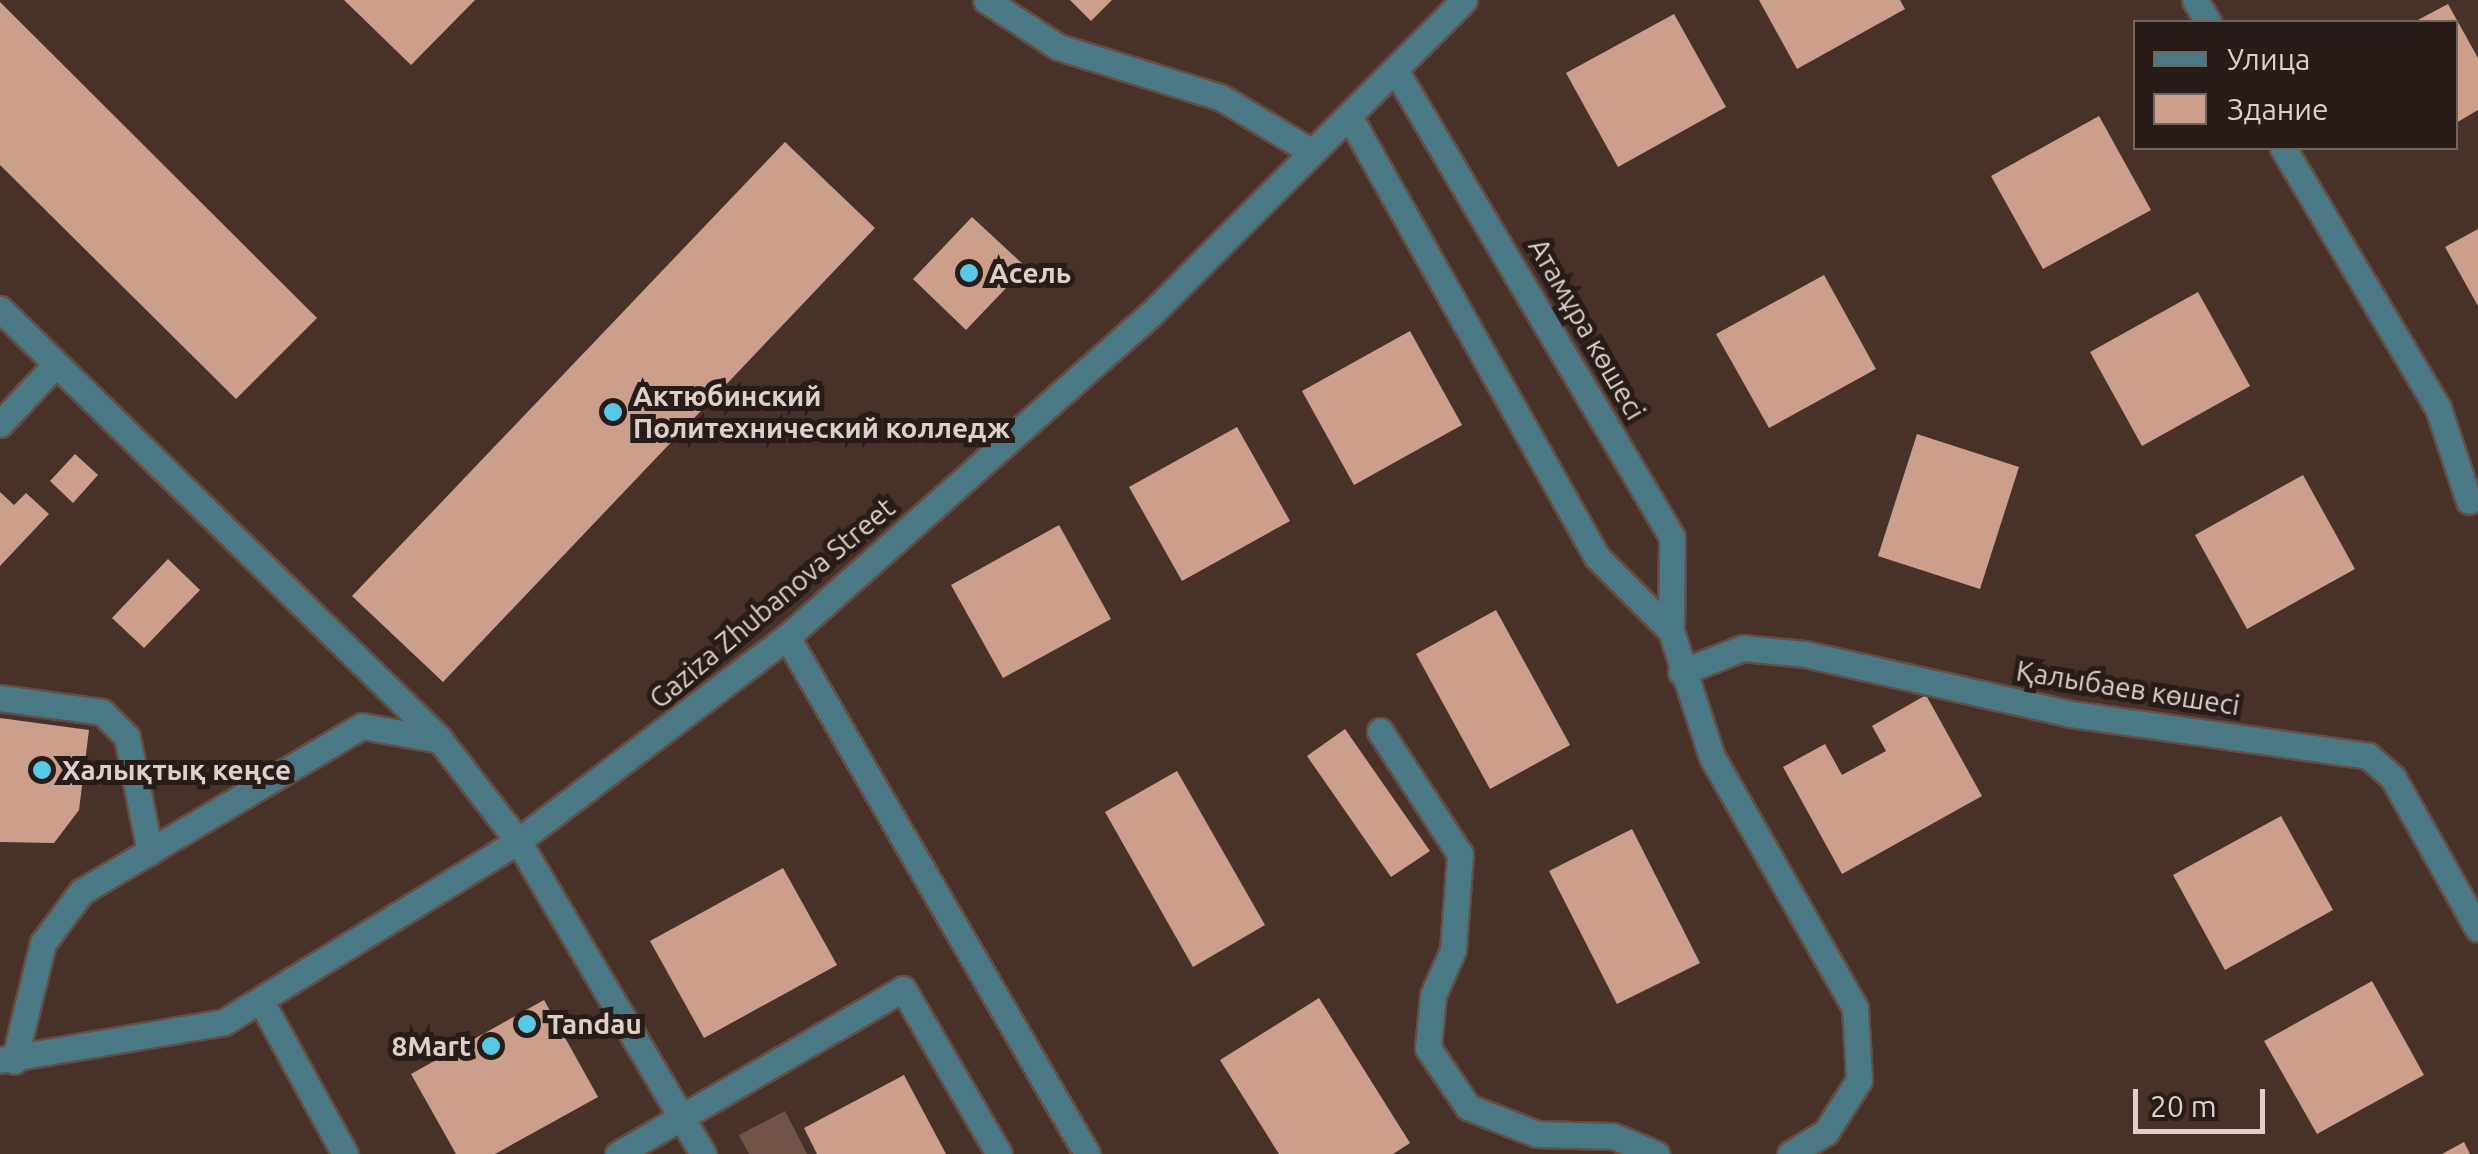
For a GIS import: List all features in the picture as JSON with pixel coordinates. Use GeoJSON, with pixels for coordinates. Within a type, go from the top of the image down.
{"type":"FeatureCollection","features":[{"type":"Feature","properties":{"kind":"street"},"geometry":{"type":"LineString","coordinates":[[986,0],[1058,46],[1220,96],[1309,150]]}},
{"type":"Feature","properties":{"kind":"street","name":"Gaziza Zhubanova Street"},"geometry":{"type":"LineString","coordinates":[[7,1060],[224,1022],[262,1003],[518,841],[787,637],[1150,315],[1309,150],[1397,73],[1464,0]]}},
{"type":"Feature","properties":{"kind":"street","name":"Атамұра көшесі"},"geometry":{"type":"LineString","coordinates":[[1397,73],[1672,536],[1671,631],[1681,672],[1712,756],[1856,1008],[1858,1080],[1826,1132],[1790,1154]]}},
{"type":"Feature","properties":{"kind":"street"},"geometry":{"type":"LineString","coordinates":[[1350,116],[1597,556],[1671,631]]}},
{"type":"Feature","properties":{"kind":"street"},"geometry":{"type":"LineString","coordinates":[[2284,150],[2438,408],[2469,501]]}},
{"type":"Feature","properties":{"kind":"street"},"geometry":{"type":"LineString","coordinates":[[0,309],[440,740],[518,841],[703,1154]]}},
{"type":"Feature","properties":{"kind":"street"},"geometry":{"type":"LineString","coordinates":[[0,424],[56,364]]}},
{"type":"Feature","properties":{"kind":"street"},"geometry":{"type":"LineString","coordinates":[[787,637],[1087,1154]]}},
{"type":"Feature","properties":{"kind":"street","name":"Қалыбаев көшесі"},"geometry":{"type":"LineString","coordinates":[[1681,672],[1743,648],[1805,654],[2072,714],[2368,756],[2393,778],[2478,929]]}},
{"type":"Feature","properties":{"kind":"street"},"geometry":{"type":"LineString","coordinates":[[0,698],[102,712],[128,737],[150,852]]}},
{"type":"Feature","properties":{"kind":"street"},"geometry":{"type":"LineString","coordinates":[[7,1060],[42,943],[82,892],[362,726],[440,740]]}},
{"type":"Feature","properties":{"kind":"street"},"geometry":{"type":"LineString","coordinates":[[1380,731],[1460,854],[1454,950],[1434,995],[1428,1048],[1468,1107],[1537,1134],[1613,1136],[1656,1154]]}},
{"type":"Feature","properties":{"kind":"street"},"geometry":{"type":"LineString","coordinates":[[618,1154],[903,989],[999,1154]]}},
{"type":"Feature","properties":{"kind":"street"},"geometry":{"type":"LineString","coordinates":[[262,1003],[345,1154]]}},
{"type":"Feature","properties":{"kind":"shaded area"},"geometry":{"type":"Polygon","coordinates":[[[785,1111],[807,1154],[749,1154],[739,1135],[785,1111]]]}},
{"type":"Feature","properties":{"kind":"building"},"geometry":{"type":"Polygon","coordinates":[[[344,0],[475,0],[411,65],[344,0]]]}},
{"type":"Feature","properties":{"kind":"building"},"geometry":{"type":"Polygon","coordinates":[[[1070,0],[1112,0],[1091,21],[1070,0]]]}},
{"type":"Feature","properties":{"kind":"building"},"geometry":{"type":"Polygon","coordinates":[[[1759,0],[1900,0],[1905,9],[1797,69],[1759,0]]]}},
{"type":"Feature","properties":{"kind":"building"},"geometry":{"type":"Polygon","coordinates":[[[0,2],[317,318],[236,399],[0,165],[0,2]]]}},
{"type":"Feature","properties":{"kind":"building"},"geometry":{"type":"Polygon","coordinates":[[[2448,4],[2457,20],[2418,20],[2448,4]]]}},
{"type":"Feature","properties":{"kind":"building"},"geometry":{"type":"Polygon","coordinates":[[[1674,14],[1726,107],[1618,167],[1566,73],[1674,14]]]}},
{"type":"Feature","properties":{"kind":"building"},"geometry":{"type":"Polygon","coordinates":[[[2458,22],[2478,58],[2478,110],[2458,122],[2458,22]]]}},
{"type":"Feature","properties":{"kind":"building"},"geometry":{"type":"Polygon","coordinates":[[[2099,116],[2151,210],[2043,269],[1991,176],[2099,116]]]}},
{"type":"Feature","properties":{"kind":"building","name":"Актюбинский Политехнический колледж"},"geometry":{"type":"Polygon","coordinates":[[[785,142],[875,228],[443,682],[352,596],[785,142]]]}},
{"type":"Feature","properties":{"kind":"building","name":"Асель"},"geometry":{"type":"Polygon","coordinates":[[[972,217],[1026,267],[966,330],[913,279],[972,217]]]}},
{"type":"Feature","properties":{"kind":"building"},"geometry":{"type":"Polygon","coordinates":[[[2478,229],[2478,306],[2445,247],[2478,229]]]}},
{"type":"Feature","properties":{"kind":"building"},"geometry":{"type":"Polygon","coordinates":[[[1824,275],[1876,369],[1769,428],[1716,334],[1824,275]]]}},
{"type":"Feature","properties":{"kind":"building"},"geometry":{"type":"Polygon","coordinates":[[[2198,292],[2250,386],[2142,446],[2090,352],[2198,292]]]}},
{"type":"Feature","properties":{"kind":"building"},"geometry":{"type":"Polygon","coordinates":[[[1410,331],[1462,425],[1354,485],[1302,391],[1410,331]]]}},
{"type":"Feature","properties":{"kind":"building"},"geometry":{"type":"Polygon","coordinates":[[[1237,427],[1290,521],[1182,581],[1129,487],[1237,427]]]}},
{"type":"Feature","properties":{"kind":"building"},"geometry":{"type":"Polygon","coordinates":[[[1917,434],[2019,467],[1980,589],[1878,556],[1917,434]]]}},
{"type":"Feature","properties":{"kind":"building"},"geometry":{"type":"Polygon","coordinates":[[[75,454],[98,475],[73,503],[50,481],[75,454]]]}},
{"type":"Feature","properties":{"kind":"building"},"geometry":{"type":"Polygon","coordinates":[[[2303,475],[2355,569],[2247,629],[2195,535],[2303,475]]]}},
{"type":"Feature","properties":{"kind":"building"},"geometry":{"type":"Polygon","coordinates":[[[0,492],[14,505],[26,493],[49,514],[0,566],[0,492]]]}},
{"type":"Feature","properties":{"kind":"building"},"geometry":{"type":"Polygon","coordinates":[[[1059,525],[1111,619],[1003,678],[951,585],[1059,525]]]}},
{"type":"Feature","properties":{"kind":"building"},"geometry":{"type":"Polygon","coordinates":[[[168,559],[200,590],[144,648],[112,618],[168,559]]]}},
{"type":"Feature","properties":{"kind":"building"},"geometry":{"type":"Polygon","coordinates":[[[1496,610],[1570,745],[1490,789],[1416,654],[1496,610]]]}},
{"type":"Feature","properties":{"kind":"building"},"geometry":{"type":"Polygon","coordinates":[[[1926,695],[1982,796],[1842,874],[1783,767],[1825,744],[1842,775],[1886,751],[1872,726],[1926,695]]]}},
{"type":"Feature","properties":{"kind":"building","name":"Халықтық кеңсе"},"geometry":{"type":"Polygon","coordinates":[[[0,718],[89,730],[79,810],[54,843],[0,842],[0,718]]]}},
{"type":"Feature","properties":{"kind":"building"},"geometry":{"type":"Polygon","coordinates":[[[1345,729],[1430,851],[1391,877],[1307,756],[1345,729]]]}},
{"type":"Feature","properties":{"kind":"building"},"geometry":{"type":"Polygon","coordinates":[[[1177,771],[1265,925],[1193,967],[1105,812],[1177,771]]]}},
{"type":"Feature","properties":{"kind":"building"},"geometry":{"type":"Polygon","coordinates":[[[2281,816],[2333,910],[2225,970],[2173,875],[2281,816]]]}},
{"type":"Feature","properties":{"kind":"building"},"geometry":{"type":"Polygon","coordinates":[[[1632,829],[1700,963],[1617,1004],[1549,871],[1632,829]]]}},
{"type":"Feature","properties":{"kind":"building"},"geometry":{"type":"Polygon","coordinates":[[[783,868],[837,965],[704,1038],[650,941],[783,868]]]}},
{"type":"Feature","properties":{"kind":"building"},"geometry":{"type":"Polygon","coordinates":[[[2372,981],[2424,1075],[2317,1134],[2264,1041],[2372,981]]]}},
{"type":"Feature","properties":{"kind":"building"},"geometry":{"type":"Polygon","coordinates":[[[1319,998],[1410,1143],[1393,1154],[1279,1154],[1220,1060],[1319,998]]]}},
{"type":"Feature","properties":{"kind":"building"},"geometry":{"type":"Polygon","coordinates":[[[544,1000],[598,1097],[495,1154],[456,1154],[411,1074],[544,1000]]]}},
{"type":"Feature","properties":{"kind":"building"},"geometry":{"type":"Polygon","coordinates":[[[904,1075],[946,1154],[817,1154],[804,1128],[904,1075]]]}},
{"type":"Feature","properties":{"kind":"building"},"geometry":{"type":"Polygon","coordinates":[[[2464,1142],[2470,1154],[2442,1154],[2464,1142]]]}},
{"type":"Feature","properties":{"kind":"place","name":"Асель"},"geometry":{"type":"Point","coordinates":[969,273]}},
{"type":"Feature","properties":{"kind":"place","name":"Актюбинский Политехнический колледж"},"geometry":{"type":"Point","coordinates":[613,412]}},
{"type":"Feature","properties":{"kind":"place","name":"Халықтық кеңсе"},"geometry":{"type":"Point","coordinates":[42,770]}},
{"type":"Feature","properties":{"kind":"place","name":"Tandau"},"geometry":{"type":"Point","coordinates":[527,1024]}},
{"type":"Feature","properties":{"kind":"place","name":"8Mart"},"geometry":{"type":"Point","coordinates":[491,1046]}}]}
